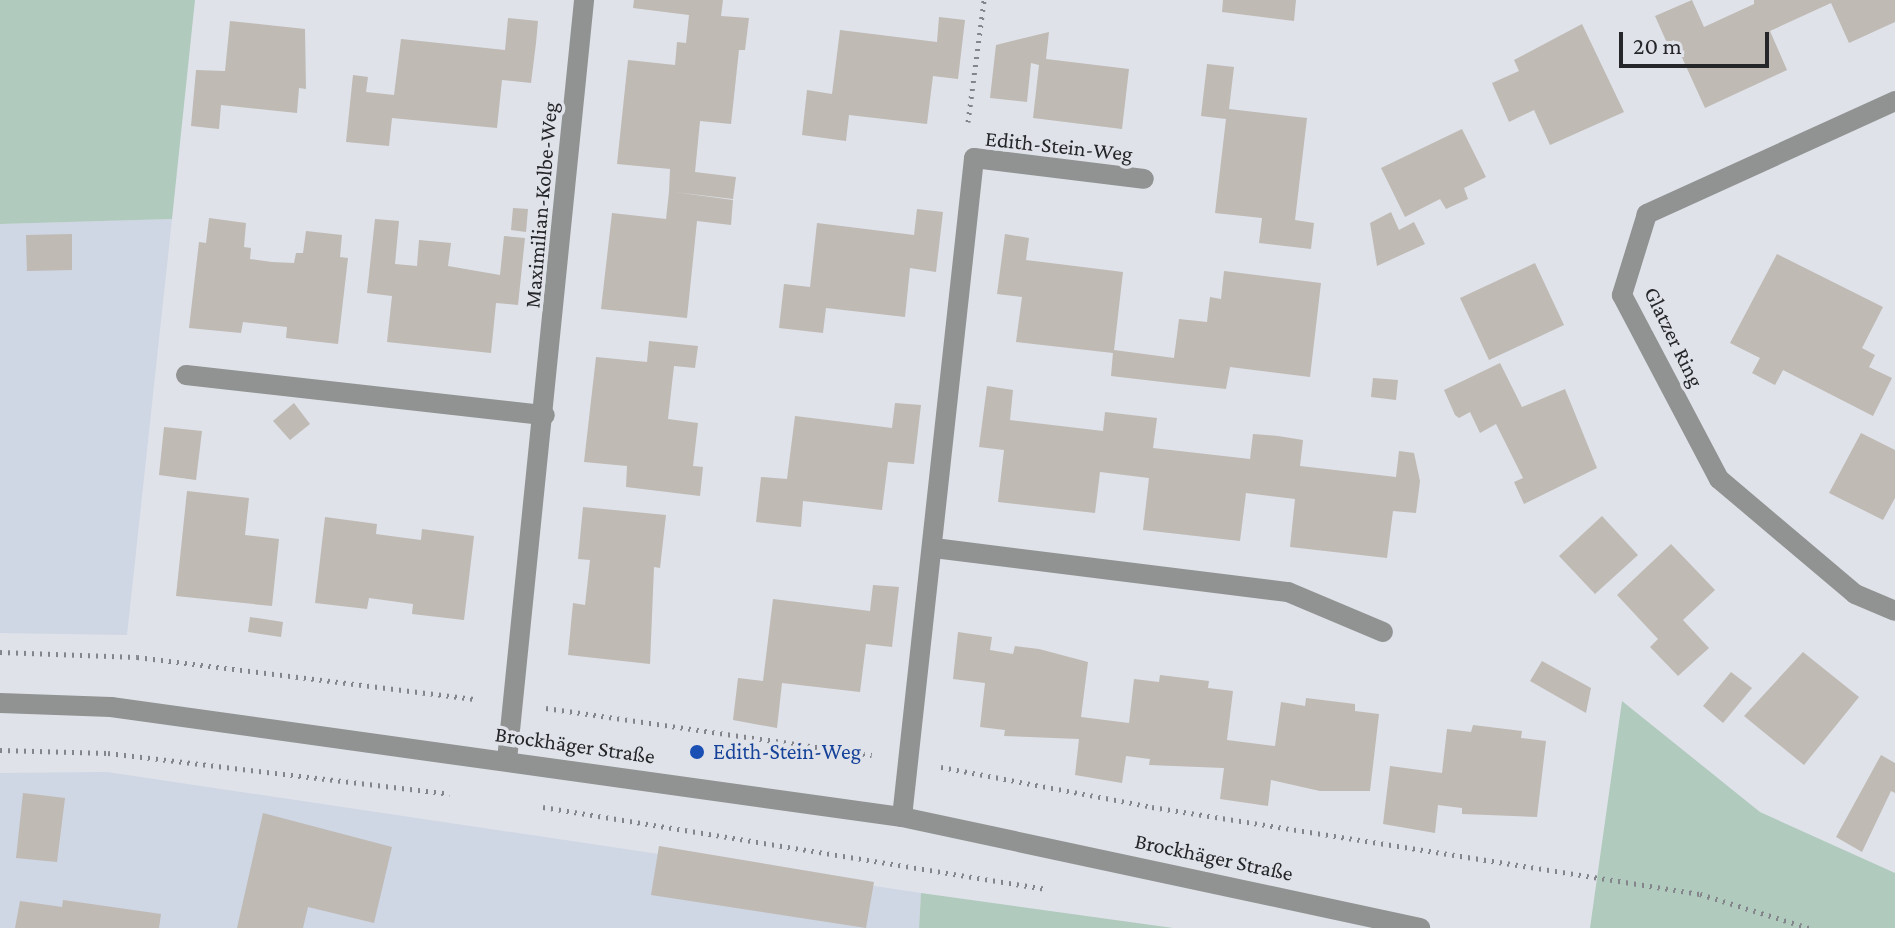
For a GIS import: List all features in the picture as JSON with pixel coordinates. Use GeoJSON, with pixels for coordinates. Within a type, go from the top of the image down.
{"type":"FeatureCollection","features":[{"type":"Feature","properties":{"kind":"street","name":"Maximilian-Kolbe-Weg"},"geometry":{"type":"LineString","coordinates":[[507,760],[545,415],[584,0]]}},
{"type":"Feature","properties":{"kind":"street","name":"Glatzer Ring"},"geometry":{"type":"LineString","coordinates":[[1895,101],[1647,214],[1622,295],[1719,479],[1855,594],[1895,611]]}},
{"type":"Feature","properties":{"kind":"street","name":"Edith-Stein-Weg"},"geometry":{"type":"LineString","coordinates":[[902,817],[934,548],[974,158],[1144,179]]}},
{"type":"Feature","properties":{"kind":"street"},"geometry":{"type":"LineString","coordinates":[[186,375],[545,415]]}},
{"type":"Feature","properties":{"kind":"street"},"geometry":{"type":"LineString","coordinates":[[934,548],[1288,592],[1383,632]]}},
{"type":"Feature","properties":{"kind":"street","name":"Brockhäger Straße"},"geometry":{"type":"LineString","coordinates":[[0,703],[111,707],[902,817],[1420,928]]}},
{"type":"Feature","properties":{"kind":"path"},"geometry":{"type":"LineString","coordinates":[[974,158],[967,131],[984,0]]}},
{"type":"Feature","properties":{"kind":"path"},"geometry":{"type":"LineString","coordinates":[[0,750],[108,753],[453,795]]}},
{"type":"Feature","properties":{"kind":"path"},"geometry":{"type":"LineString","coordinates":[[530,805],[1051,889]]}},
{"type":"Feature","properties":{"kind":"shaded area"},"geometry":{"type":"Polygon","coordinates":[[[172,219],[127,635],[0,633],[0,224],[172,219]]]}},
{"type":"Feature","properties":{"kind":"shaded area"},"geometry":{"type":"Polygon","coordinates":[[[107,772],[921,893],[919,928],[0,928],[0,773],[107,772]]]}},
{"type":"Feature","properties":{"kind":"green space"},"geometry":{"type":"Polygon","coordinates":[[[0,0],[195,0],[172,219],[0,224],[0,0]]]}},
{"type":"Feature","properties":{"kind":"green space"},"geometry":{"type":"Polygon","coordinates":[[[1622,701],[1760,812],[1895,873],[1895,928],[1590,928],[1622,701]]]}},
{"type":"Feature","properties":{"kind":"green space"},"geometry":{"type":"Polygon","coordinates":[[[921,893],[1173,928],[919,928],[921,893]]]}},
{"type":"Feature","properties":{"kind":"building"},"geometry":{"type":"Polygon","coordinates":[[[634,0],[723,0],[721,16],[749,18],[745,50],[739,50],[731,124],[700,121],[695,172],[736,177],[733,199],[674,192],[733,200],[731,225],[697,221],[687,318],[601,309],[612,213],[666,219],[669,192],[670,169],[617,164],[628,60],[675,65],[677,42],[686,43],[689,15],[633,8],[634,0]]]}},
{"type":"Feature","properties":{"kind":"building"},"geometry":{"type":"Polygon","coordinates":[[[1223,0],[1296,0],[1294,21],[1222,12],[1223,0]]]}},
{"type":"Feature","properties":{"kind":"building"},"geometry":{"type":"Polygon","coordinates":[[[1692,0],[1704,27],[1754,4],[1754,0],[1895,0],[1895,22],[1849,43],[1831,3],[1770,31],[1787,70],[1705,108],[1674,40],[1667,43],[1655,16],[1692,0]]]}},
{"type":"Feature","properties":{"kind":"building"},"geometry":{"type":"Polygon","coordinates":[[[939,17],[965,20],[958,79],[933,76],[927,124],[849,115],[846,141],[802,135],[807,90],[832,94],[840,30],[937,42],[939,17]]]}},
{"type":"Feature","properties":{"kind":"building"},"geometry":{"type":"Polygon","coordinates":[[[508,18],[538,21],[536,43],[531,83],[502,80],[497,128],[392,118],[389,146],[346,142],[353,75],[368,77],[366,92],[394,95],[401,39],[505,50],[508,18]]]}},
{"type":"Feature","properties":{"kind":"building"},"geometry":{"type":"Polygon","coordinates":[[[230,21],[305,29],[306,89],[299,88],[297,113],[221,105],[219,129],[191,126],[196,70],[225,71],[230,21]]]}},
{"type":"Feature","properties":{"kind":"building"},"geometry":{"type":"Polygon","coordinates":[[[1582,24],[1624,112],[1550,145],[1534,110],[1509,122],[1492,83],[1519,71],[1514,60],[1582,24]]]}},
{"type":"Feature","properties":{"kind":"building"},"geometry":{"type":"Polygon","coordinates":[[[1049,32],[1046,59],[1129,69],[1122,129],[1033,118],[1039,65],[1031,63],[1027,102],[990,98],[996,45],[1049,32]]]}},
{"type":"Feature","properties":{"kind":"building"},"geometry":{"type":"Polygon","coordinates":[[[1207,64],[1234,67],[1229,109],[1307,118],[1295,220],[1314,223],[1311,249],[1259,243],[1262,218],[1215,213],[1226,119],[1201,116],[1207,64]]]}},
{"type":"Feature","properties":{"kind":"building"},"geometry":{"type":"Polygon","coordinates":[[[1462,129],[1486,177],[1464,188],[1468,199],[1446,209],[1440,199],[1405,217],[1381,168],[1462,129]]]}},
{"type":"Feature","properties":{"kind":"building"},"geometry":{"type":"Polygon","coordinates":[[[513,208],[528,209],[526,232],[511,230],[513,208]]]}},
{"type":"Feature","properties":{"kind":"building"},"geometry":{"type":"Polygon","coordinates":[[[917,209],[943,212],[936,272],[910,268],[905,317],[826,308],[823,333],[779,328],[784,284],[810,287],[817,223],[914,235],[917,209]]]}},
{"type":"Feature","properties":{"kind":"building"},"geometry":{"type":"Polygon","coordinates":[[[1391,212],[1399,230],[1414,222],[1425,244],[1377,266],[1370,223],[1391,212]]]}},
{"type":"Feature","properties":{"kind":"building"},"geometry":{"type":"Polygon","coordinates":[[[209,218],[246,223],[244,247],[251,248],[250,259],[272,262],[294,263],[296,253],[303,253],[306,231],[342,235],[340,257],[348,258],[338,344],[286,338],[287,327],[243,322],[241,333],[189,328],[199,242],[206,243],[209,218]]]}},
{"type":"Feature","properties":{"kind":"building"},"geometry":{"type":"Polygon","coordinates":[[[375,219],[399,221],[395,264],[417,266],[419,240],[451,243],[448,266],[500,275],[504,236],[525,238],[518,305],[496,303],[491,353],[387,342],[392,296],[367,293],[375,219]]]}},
{"type":"Feature","properties":{"kind":"building"},"geometry":{"type":"Polygon","coordinates":[[[72,234],[72,270],[27,271],[26,235],[72,234]]]}},
{"type":"Feature","properties":{"kind":"building"},"geometry":{"type":"Polygon","coordinates":[[[1005,234],[1029,238],[1026,260],[1123,272],[1114,350],[1174,358],[1179,319],[1207,322],[1210,297],[1221,299],[1224,271],[1321,283],[1310,377],[1230,367],[1226,389],[1111,376],[1113,353],[1016,342],[1022,297],[997,294],[1005,234]]]}},
{"type":"Feature","properties":{"kind":"building"},"geometry":{"type":"Polygon","coordinates":[[[1777,254],[1883,307],[1862,348],[1875,355],[1869,367],[1892,378],[1873,416],[1783,370],[1775,385],[1769,382],[1752,373],[1760,358],[1730,343],[1777,254]]]}},
{"type":"Feature","properties":{"kind":"building"},"geometry":{"type":"Polygon","coordinates":[[[1535,263],[1564,325],[1489,360],[1460,298],[1535,263]]]}},
{"type":"Feature","properties":{"kind":"building"},"geometry":{"type":"Polygon","coordinates":[[[649,341],[698,346],[695,368],[674,366],[668,419],[698,423],[693,466],[703,467],[700,496],[626,487],[627,466],[584,462],[596,357],[647,362],[649,341]]]}},
{"type":"Feature","properties":{"kind":"building"},"geometry":{"type":"Polygon","coordinates":[[[1500,363],[1522,407],[1565,389],[1597,468],[1524,504],[1514,482],[1523,478],[1496,424],[1480,433],[1470,412],[1459,418],[1455,415],[1444,390],[1500,363]]]}},
{"type":"Feature","properties":{"kind":"building"},"geometry":{"type":"Polygon","coordinates":[[[1373,378],[1398,380],[1396,400],[1371,397],[1373,378]]]}},
{"type":"Feature","properties":{"kind":"building"},"geometry":{"type":"Polygon","coordinates":[[[987,386],[1013,390],[1010,420],[1103,431],[1105,412],[1157,418],[1153,448],[1250,459],[1253,434],[1278,436],[1303,440],[1300,466],[1396,477],[1399,451],[1414,453],[1420,481],[1416,513],[1393,511],[1387,558],[1290,547],[1295,499],[1246,493],[1240,541],[1143,530],[1149,478],[1100,472],[1095,513],[998,502],[1004,450],[979,447],[987,386]]]}},
{"type":"Feature","properties":{"kind":"building"},"geometry":{"type":"Polygon","coordinates":[[[294,403],[310,424],[290,440],[273,421],[294,403]]]}},
{"type":"Feature","properties":{"kind":"building"},"geometry":{"type":"Polygon","coordinates":[[[895,403],[921,405],[914,464],[888,462],[882,510],[803,501],[801,527],[756,522],[761,477],[787,479],[795,416],[892,428],[895,403]]]}},
{"type":"Feature","properties":{"kind":"building"},"geometry":{"type":"Polygon","coordinates":[[[164,427],[202,431],[196,480],[159,475],[164,427]]]}},
{"type":"Feature","properties":{"kind":"building"},"geometry":{"type":"Polygon","coordinates":[[[1861,433],[1895,450],[1895,498],[1883,520],[1829,493],[1861,433]]]}},
{"type":"Feature","properties":{"kind":"building"},"geometry":{"type":"Polygon","coordinates":[[[187,491],[249,498],[245,535],[279,539],[272,606],[176,596],[187,491]]]}},
{"type":"Feature","properties":{"kind":"building"},"geometry":{"type":"Polygon","coordinates":[[[583,507],[666,515],[660,568],[654,567],[650,664],[568,655],[573,603],[585,605],[590,560],[578,559],[583,507]]]}},
{"type":"Feature","properties":{"kind":"building"},"geometry":{"type":"Polygon","coordinates":[[[1602,516],[1638,555],[1595,594],[1559,556],[1602,516]]]}},
{"type":"Feature","properties":{"kind":"building"},"geometry":{"type":"Polygon","coordinates":[[[325,517],[377,524],[376,534],[421,540],[422,529],[474,536],[464,620],[412,614],[413,604],[369,598],[367,609],[315,603],[325,517]]]}},
{"type":"Feature","properties":{"kind":"building"},"geometry":{"type":"Polygon","coordinates":[[[1671,544],[1715,590],[1683,620],[1709,648],[1678,676],[1650,647],[1658,639],[1617,595],[1671,544]]]}},
{"type":"Feature","properties":{"kind":"building"},"geometry":{"type":"Polygon","coordinates":[[[873,585],[899,587],[892,647],[866,644],[860,692],[782,683],[777,728],[733,720],[738,678],[763,681],[773,599],[870,611],[873,585]]]}},
{"type":"Feature","properties":{"kind":"building"},"geometry":{"type":"Polygon","coordinates":[[[250,617],[283,622],[281,637],[248,632],[250,617]]]}},
{"type":"Feature","properties":{"kind":"building"},"geometry":{"type":"Polygon","coordinates":[[[958,632],[992,637],[990,650],[1013,654],[1015,646],[1088,662],[1081,717],[1129,723],[1134,679],[1159,682],[1160,675],[1209,681],[1208,688],[1233,691],[1227,740],[1275,746],[1281,702],[1305,706],[1306,698],[1355,704],[1355,711],[1379,714],[1370,791],[1320,791],[1271,780],[1268,806],[1220,799],[1224,768],[1149,765],[1150,759],[1126,756],[1122,783],[1075,775],[1079,739],[1004,736],[1005,730],[980,727],[985,683],[953,679],[958,632]]]}},
{"type":"Feature","properties":{"kind":"building"},"geometry":{"type":"Polygon","coordinates":[[[1803,652],[1859,697],[1804,765],[1744,716],[1803,652]]]}},
{"type":"Feature","properties":{"kind":"building"},"geometry":{"type":"Polygon","coordinates":[[[1542,661],[1591,688],[1586,713],[1530,681],[1542,661]]]}},
{"type":"Feature","properties":{"kind":"building"},"geometry":{"type":"Polygon","coordinates":[[[1731,672],[1752,688],[1723,723],[1703,706],[1731,672]]]}},
{"type":"Feature","properties":{"kind":"building"},"geometry":{"type":"Polygon","coordinates":[[[1473,725],[1522,731],[1521,738],[1546,741],[1537,817],[1462,814],[1462,808],[1438,805],[1435,833],[1383,824],[1390,766],[1442,773],[1447,729],[1471,732],[1473,725]]]}},
{"type":"Feature","properties":{"kind":"building"},"geometry":{"type":"Polygon","coordinates":[[[1881,755],[1895,763],[1895,793],[1891,791],[1862,852],[1836,837],[1881,755]]]}},
{"type":"Feature","properties":{"kind":"building"},"geometry":{"type":"Polygon","coordinates":[[[23,793],[65,798],[57,862],[16,858],[23,793]]]}},
{"type":"Feature","properties":{"kind":"building"},"geometry":{"type":"Polygon","coordinates":[[[263,813],[392,847],[374,923],[308,907],[303,928],[237,928],[263,813]]]}},
{"type":"Feature","properties":{"kind":"building"},"geometry":{"type":"Polygon","coordinates":[[[659,846],[874,882],[866,928],[651,895],[659,846]]]}},
{"type":"Feature","properties":{"kind":"building"},"geometry":{"type":"Polygon","coordinates":[[[63,900],[161,914],[159,928],[15,928],[20,901],[62,907],[63,900]]]}},
{"type":"Feature","properties":{"kind":"place","name":"Edith-Stein-Weg"},"geometry":{"type":"Point","coordinates":[697,752]}}]}
